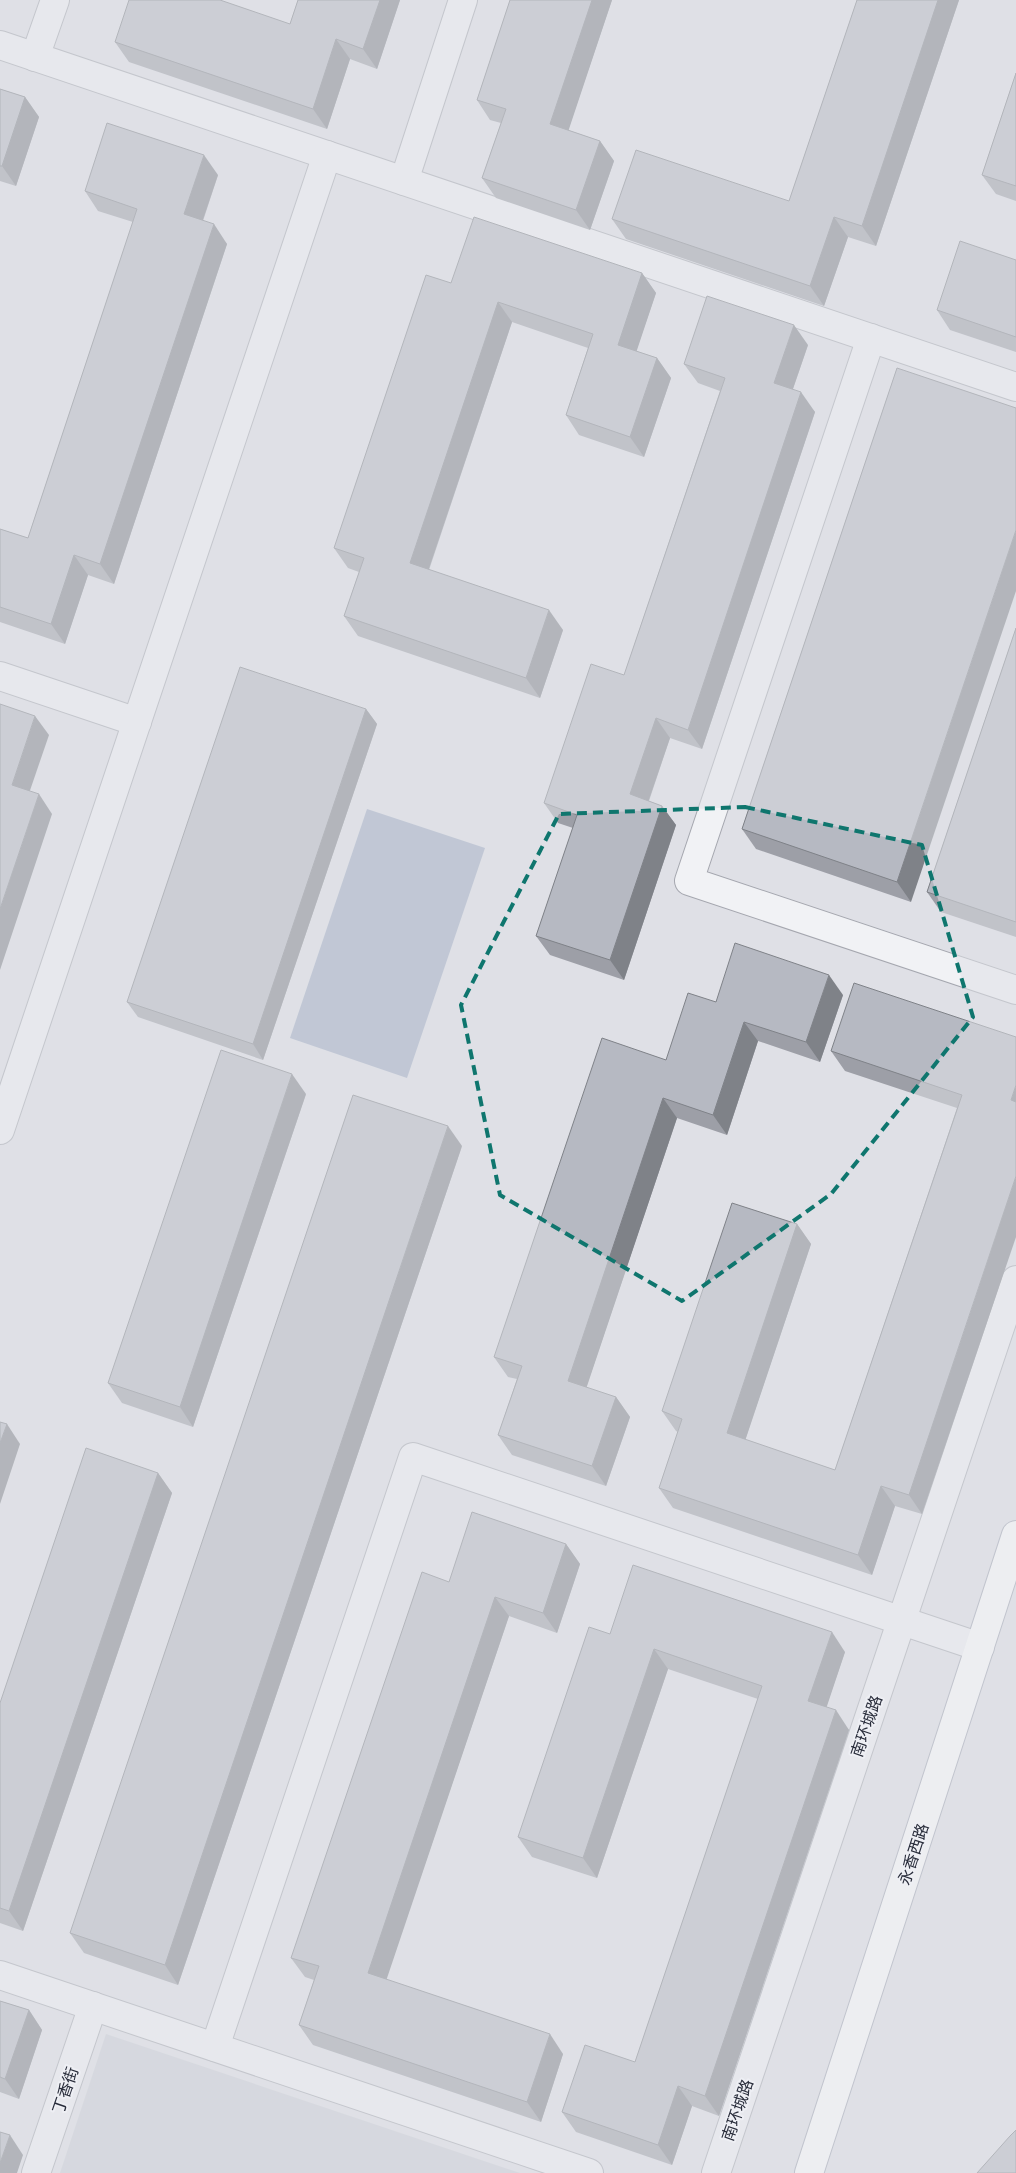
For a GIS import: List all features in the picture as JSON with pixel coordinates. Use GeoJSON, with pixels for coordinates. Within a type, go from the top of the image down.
{"type":"FeatureCollection","features":[{"type":"Feature","properties":{"kind":"main road","name":"永香西路"},"geometry":{"type":"LineString","coordinates":[[809,2173],[1016,1535]]}},
{"type":"Feature","properties":{"kind":"lane"},"geometry":{"type":"LineString","coordinates":[[36,57],[55,0]]}},
{"type":"Feature","properties":{"kind":"lane"},"geometry":{"type":"LineString","coordinates":[[404,181],[463,0]]}},
{"type":"Feature","properties":{"kind":"lane"},"geometry":{"type":"LineString","coordinates":[[0,46],[1016,387]]}},
{"type":"Feature","properties":{"kind":"lane"},"geometry":{"type":"LineString","coordinates":[[0,1130],[327,155]]}},
{"type":"Feature","properties":{"kind":"lane"},"geometry":{"type":"LineString","coordinates":[[871,338],[689,881],[1016,990]]}},
{"type":"Feature","properties":{"kind":"lane"},"geometry":{"type":"LineString","coordinates":[[0,676],[137,722]]}},
{"type":"Feature","properties":{"kind":"lane","name":"南环城路"},"geometry":{"type":"LineString","coordinates":[[716,2173],[1016,1280]]}},
{"type":"Feature","properties":{"kind":"lane"},"geometry":{"type":"LineString","coordinates":[[215,2047],[413,1457],[980,1647]]}},
{"type":"Feature","properties":{"kind":"lane"},"geometry":{"type":"LineString","coordinates":[[0,1975],[590,2173]]}},
{"type":"Feature","properties":{"kind":"lane","name":"丁香街"},"geometry":{"type":"LineString","coordinates":[[36,2173],[92,2006]]}},
{"type":"Feature","properties":{"kind":"highlighted area"},"geometry":{"type":"Polygon","coordinates":[[[745,807],[922,845],[973,1017],[831,1194],[682,1301],[500,1195],[461,1005],[559,814],[745,807]]]}},
{"type":"Feature","properties":{"kind":"shaded area"},"geometry":{"type":"Polygon","coordinates":[[[106,2034],[520,2173],[60,2173],[106,2034]]]}},
{"type":"Feature","properties":{"kind":"water"},"geometry":{"type":"Polygon","coordinates":[[[367,809],[485,848],[407,1078],[290,1038],[367,809]]]}},
{"type":"Feature","properties":{"kind":"building"},"geometry":{"type":"Polygon","coordinates":[[[129,0],[220,0],[290,24],[298,0],[380,0],[363,49],[336,39],[313,109],[115,42],[129,0]]]}},
{"type":"Feature","properties":{"kind":"building"},"geometry":{"type":"Polygon","coordinates":[[[510,0],[592,0],[550,124],[600,141],[576,210],[482,178],[506,109],[477,100],[510,0]]]}},
{"type":"Feature","properties":{"kind":"building"},"geometry":{"type":"Polygon","coordinates":[[[857,0],[938,0],[862,226],[834,217],[810,286],[612,219],[636,150],[789,201],[857,0]]]}},
{"type":"Feature","properties":{"kind":"building"},"geometry":{"type":"Polygon","coordinates":[[[1016,73],[1016,186],[982,175],[1016,73]]]}},
{"type":"Feature","properties":{"kind":"building"},"geometry":{"type":"Polygon","coordinates":[[[0,89],[25,97],[2,166],[0,166],[0,89]]]}},
{"type":"Feature","properties":{"kind":"building"},"geometry":{"type":"Polygon","coordinates":[[[107,123],[204,155],[184,214],[214,224],[100,564],[74,555],[51,624],[0,607],[0,529],[28,538],[137,209],[85,191],[107,123]]]}},
{"type":"Feature","properties":{"kind":"building"},"geometry":{"type":"Polygon","coordinates":[[[474,217],[642,273],[618,345],[657,358],[630,437],[566,415],[593,334],[498,302],[410,563],[549,610],[526,678],[344,616],[364,558],[334,548],[426,275],[451,283],[474,217]]]}},
{"type":"Feature","properties":{"kind":"building"},"geometry":{"type":"Polygon","coordinates":[[[960,241],[1016,260],[1016,337],[937,310],[960,241]]]}},
{"type":"Feature","properties":{"kind":"building"},"geometry":{"type":"Polygon","coordinates":[[[707,296],[794,325],[774,383],[801,392],[688,730],[656,718],[630,794],[662,806],[610,960],[536,936],[577,815],[544,803],[591,664],[624,675],[725,378],[684,364],[707,296]]]}},
{"type":"Feature","properties":{"kind":"building"},"geometry":{"type":"Polygon","coordinates":[[[897,368],[1016,408],[1016,530],[897,882],[742,829],[897,368]]]}},
{"type":"Feature","properties":{"kind":"building"},"geometry":{"type":"Polygon","coordinates":[[[1016,628],[1016,922],[927,892],[1016,628]]]}},
{"type":"Feature","properties":{"kind":"building"},"geometry":{"type":"Polygon","coordinates":[[[240,667],[366,709],[253,1044],[127,1002],[240,667]]]}},
{"type":"Feature","properties":{"kind":"building"},"geometry":{"type":"Polygon","coordinates":[[[0,704],[35,716],[12,785],[39,794],[0,909],[0,704]]]}},
{"type":"Feature","properties":{"kind":"building"},"geometry":{"type":"Polygon","coordinates":[[[735,943],[829,975],[806,1042],[744,1022],[713,1115],[663,1098],[568,1381],[616,1397],[592,1466],[498,1435],[522,1366],[494,1357],[602,1038],[666,1060],[688,993],[716,1002],[735,943]]]}},
{"type":"Feature","properties":{"kind":"building"},"geometry":{"type":"Polygon","coordinates":[[[854,983],[1016,1037],[1016,1085],[1011,1100],[1016,1102],[1016,1176],[909,1495],[881,1486],[858,1555],[659,1488],[682,1419],[662,1411],[732,1203],[797,1224],[727,1433],[835,1470],[962,1095],[831,1051],[854,983]]]}},
{"type":"Feature","properties":{"kind":"building"},"geometry":{"type":"Polygon","coordinates":[[[221,1050],[292,1074],[180,1407],[108,1383],[221,1050]]]}},
{"type":"Feature","properties":{"kind":"building"},"geometry":{"type":"Polygon","coordinates":[[[353,1095],[448,1126],[165,1965],[70,1933],[353,1095]]]}},
{"type":"Feature","properties":{"kind":"building"},"geometry":{"type":"Polygon","coordinates":[[[0,1422],[7,1424],[0,1443],[0,1422]]]}},
{"type":"Feature","properties":{"kind":"building"},"geometry":{"type":"Polygon","coordinates":[[[86,1448],[158,1473],[9,1911],[0,1908],[0,1703],[86,1448]]]}},
{"type":"Feature","properties":{"kind":"building"},"geometry":{"type":"Polygon","coordinates":[[[472,1512],[566,1544],[543,1613],[495,1597],[368,1973],[550,2034],[527,2102],[299,2025],[319,1966],[291,1958],[422,1572],[449,1582],[472,1512]]]}},
{"type":"Feature","properties":{"kind":"building"},"geometry":{"type":"Polygon","coordinates":[[[633,1565],[832,1632],[808,1701],[836,1710],[705,2096],[678,2086],[658,2145],[562,2112],[585,2045],[635,2062],[762,1686],[654,1649],[583,1858],[518,1837],[589,1627],[610,1634],[633,1565]]]}},
{"type":"Feature","properties":{"kind":"building"},"geometry":{"type":"Polygon","coordinates":[[[0,2001],[29,2010],[5,2079],[0,2077],[0,2001]]]}},
{"type":"Feature","properties":{"kind":"building"},"geometry":{"type":"Polygon","coordinates":[[[1016,2130],[1016,2173],[977,2173],[1010,2136],[1016,2130]]]}},
{"type":"Feature","properties":{"kind":"building"},"geometry":{"type":"Polygon","coordinates":[[[0,2132],[10,2135],[0,2163],[0,2132]]]}}]}
